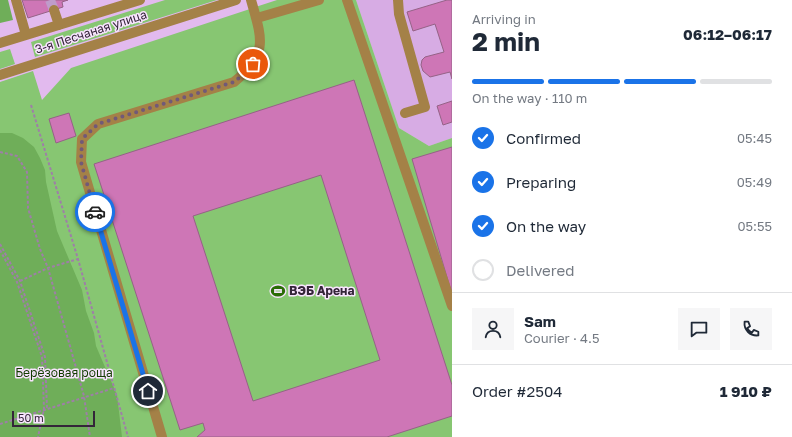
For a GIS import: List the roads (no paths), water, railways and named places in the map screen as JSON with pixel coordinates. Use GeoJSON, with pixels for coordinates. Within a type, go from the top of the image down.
{"type":"FeatureCollection","features":[{"type":"Feature","properties":{"kind":"street"},"geometry":{"type":"LineString","coordinates":[[16,0],[26,35]]}},
{"type":"Feature","properties":{"kind":"street","name":"3-я Песчаная улица"},"geometry":{"type":"LineString","coordinates":[[0,43],[140,0]]}},
{"type":"Feature","properties":{"kind":"street","name":"3-я Песчаная улица"},"geometry":{"type":"LineString","coordinates":[[0,75],[236,0]]}},
{"type":"Feature","properties":{"kind":"street"},"geometry":{"type":"LineString","coordinates":[[162,437],[81,162],[82,139],[98,124],[234,82],[247,71],[258,56],[261,39],[257,18],[251,0]]}},
{"type":"Feature","properties":{"kind":"street"},"geometry":{"type":"LineString","coordinates":[[257,18],[319,0]]}},
{"type":"Feature","properties":{"kind":"street"},"geometry":{"type":"LineString","coordinates":[[347,0],[452,306]]}},
{"type":"Feature","properties":{"kind":"street"},"geometry":{"type":"LineString","coordinates":[[401,1],[399,14],[425,107],[405,113]]}},
{"type":"Feature","properties":{"kind":"street"},"geometry":{"type":"LineString","coordinates":[[54,10],[59,25]]}},
{"type":"Feature","properties":{"kind":"tunnel"},"geometry":{"type":"LineString","coordinates":[[50,0],[54,10]]}},
{"type":"Feature","properties":{"kind":"place","name":"ВЭБ Арена"},"geometry":{"type":"Point","coordinates":[278,291]}},
{"type":"Feature","properties":{"kind":"park label","name":"Берёзовая роща"},"geometry":{"type":"Point","coordinates":[64,373]}}]}
